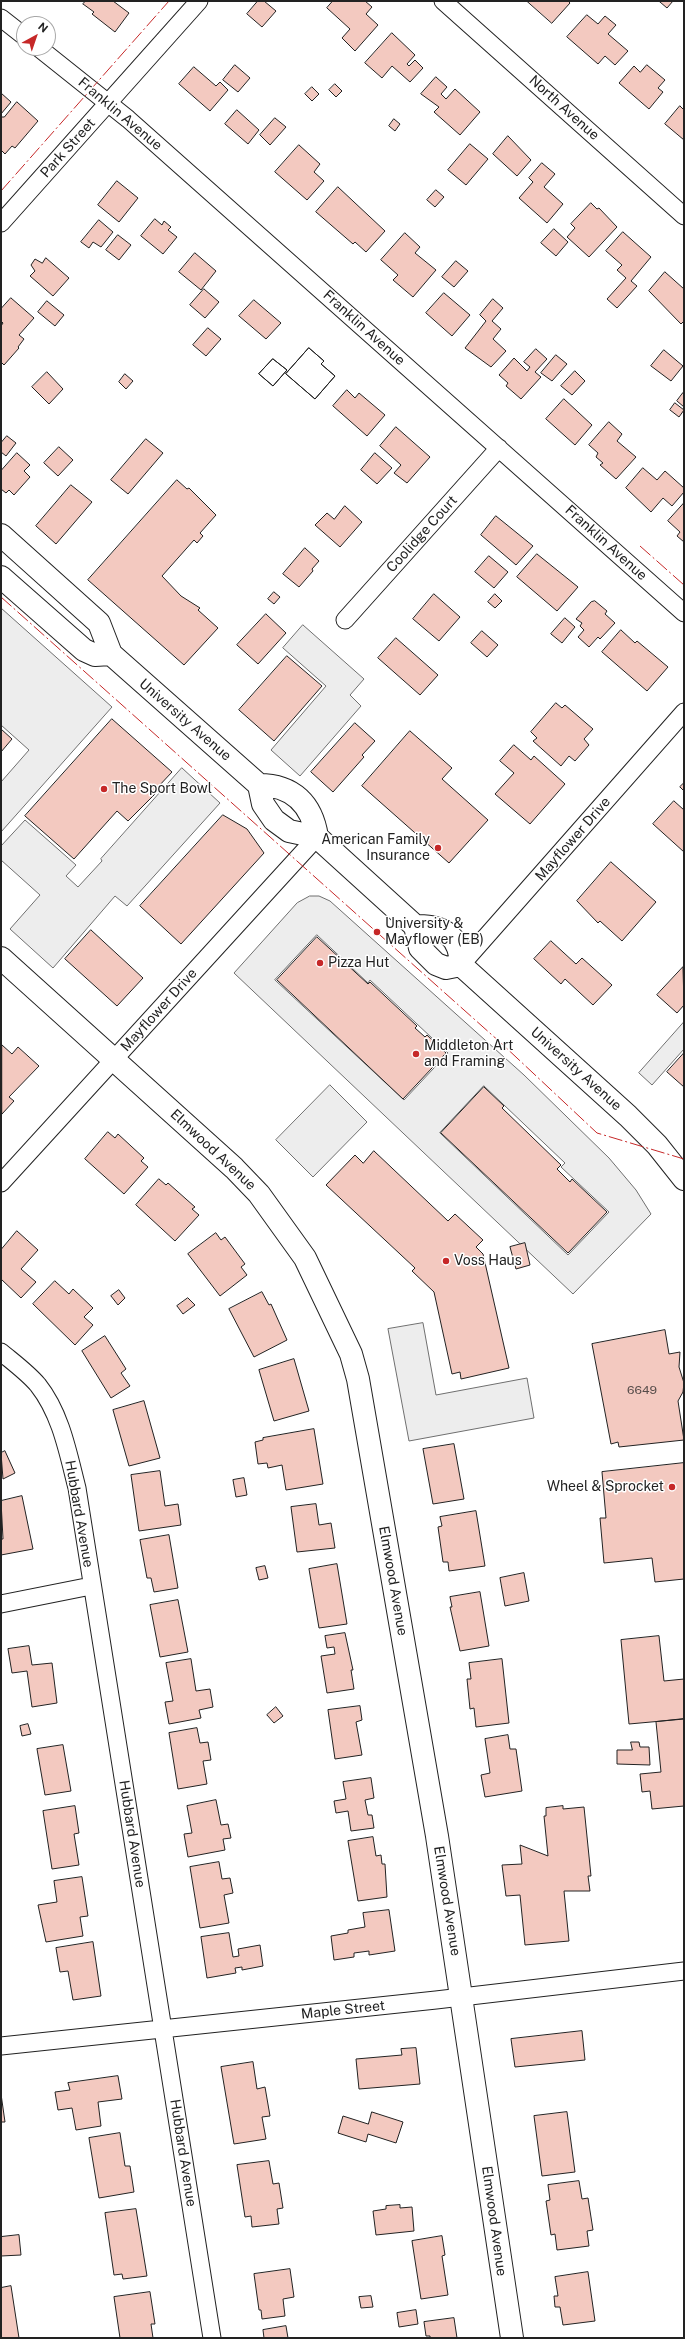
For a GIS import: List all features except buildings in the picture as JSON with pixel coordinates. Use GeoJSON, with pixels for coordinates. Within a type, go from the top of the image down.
{"type":"FeatureCollection","features":[{"type":"Feature","properties":{"kind":"street","name":"Park Street"},"geometry":{"type":"LineString","coordinates":[[1,223],[199,1]]}},
{"type":"Feature","properties":{"kind":"street","name":"North Avenue"},"geometry":{"type":"LineString","coordinates":[[443,1],[684,216]]}},
{"type":"Feature","properties":{"kind":"street"},"geometry":{"type":"LineString","coordinates":[[1,18],[16,30]]}},
{"type":"Feature","properties":{"kind":"street","name":"Franklin Avenue"},"geometry":{"type":"LineString","coordinates":[[49,56],[108,103],[684,613]]}},
{"type":"Feature","properties":{"kind":"street","name":"Coolidge Court"},"geometry":{"type":"LineString","coordinates":[[345,620],[499,448]]}},
{"type":"Feature","properties":{"kind":"street","name":"University Avenue"},"geometry":{"type":"LineString","coordinates":[[1,535],[99,623],[111,654],[259,785]]}},
{"type":"Feature","properties":{"kind":"street"},"geometry":{"type":"LineString","coordinates":[[1,577],[84,650],[96,655],[111,654]]}},
{"type":"Feature","properties":{"kind":"street","name":"Mayflower Drive"},"geometry":{"type":"LineString","coordinates":[[461,965],[684,712]]}},
{"type":"Feature","properties":{"kind":"street"},"geometry":{"type":"LineString","coordinates":[[316,837],[310,813],[290,792],[278,786],[259,785],[263,804],[274,820],[289,831],[316,837],[415,926],[420,948],[434,962],[446,968],[461,965],[458,946],[448,934],[434,926],[415,926]]}},
{"type":"Feature","properties":{"kind":"street","name":"Mayflower Drive"},"geometry":{"type":"LineString","coordinates":[[1,1183],[316,837]]}},
{"type":"Feature","properties":{"kind":"street","name":"Elmwood Avenue"},"geometry":{"type":"LineString","coordinates":[[1,958],[234,1168],[258,1194],[305,1258],[351,1354],[390,1558],[437,1836],[512,2338]]}},
{"type":"Feature","properties":{"kind":"street","name":"University Avenue"},"geometry":{"type":"LineString","coordinates":[[461,965],[633,1121],[657,1145],[684,1179]]}},
{"type":"Feature","properties":{"kind":"street","name":"Hubbard Avenue"},"geometry":{"type":"LineString","coordinates":[[1,1352],[37,1384],[58,1419],[77,1488],[91,1586],[164,2029],[212,2338]]}},
{"type":"Feature","properties":{"kind":"street"},"geometry":{"type":"LineString","coordinates":[[1,1604],[91,1586]]}},
{"type":"Feature","properties":{"kind":"street","name":"Maple Street"},"geometry":{"type":"LineString","coordinates":[[1,2046],[684,1971]]}},
{"type":"Feature","properties":{"kind":"shaded area"},"geometry":{"type":"Polygon","coordinates":[[[1,608],[112,707],[1,832],[1,782],[29,750],[1,725],[1,608]]]}},
{"type":"Feature","properties":{"kind":"shaded area"},"geometry":{"type":"Polygon","coordinates":[[[303,625],[364,679],[350,695],[361,706],[300,776],[271,750],[326,686],[283,648],[303,625]]]}},
{"type":"Feature","properties":{"kind":"shaded area"},"geometry":{"type":"Polygon","coordinates":[[[182,768],[220,803],[127,906],[115,896],[53,968],[10,929],[40,895],[1,860],[1,846],[25,820],[76,865],[66,876],[78,887],[182,768]]]}},
{"type":"Feature","properties":{"kind":"shaded area"},"geometry":{"type":"Polygon","coordinates":[[[310,896],[319,896],[330,901],[524,1075],[609,1158],[636,1190],[651,1214],[573,1294],[234,973],[297,903],[310,896]],[[317,935],[275,980],[404,1100],[448,1053],[370,980],[368,983],[317,935]],[[484,1086],[440,1133],[568,1255],[609,1212],[561,1167],[565,1163],[484,1086]]]}},
{"type":"Feature","properties":{"kind":"shaded area"},"geometry":{"type":"Polygon","coordinates":[[[684,1022],[684,1049],[652,1085],[639,1073],[684,1022]]]}},
{"type":"Feature","properties":{"kind":"shaded area"},"geometry":{"type":"Polygon","coordinates":[[[330,1085],[367,1122],[313,1177],[276,1140],[330,1085]]]}},
{"type":"Feature","properties":{"kind":"shaded area"},"geometry":{"type":"Polygon","coordinates":[[[423,1323],[436,1395],[527,1378],[534,1418],[409,1441],[388,1329],[423,1323]]]}},
{"type":"Feature","properties":{"kind":"power"},"geometry":{"type":"LineString","coordinates":[[1,191],[169,1]]}},
{"type":"Feature","properties":{"kind":"power"},"geometry":{"type":"LineString","coordinates":[[640,546],[684,585]]}},
{"type":"Feature","properties":{"kind":"power"},"geometry":{"type":"LineString","coordinates":[[1,597],[501,1043],[597,1133],[684,1159]]}},
{"type":"Feature","properties":{"kind":"place","name":"The Sport Bowl"},"geometry":{"type":"Point","coordinates":[104,789]}},
{"type":"Feature","properties":{"kind":"place","name":"American Family Insurance"},"geometry":{"type":"Point","coordinates":[438,848]}},
{"type":"Feature","properties":{"kind":"place","name":"University & Mayflower (EB)"},"geometry":{"type":"Point","coordinates":[377,932]}},
{"type":"Feature","properties":{"kind":"place","name":"Pizza Hut"},"geometry":{"type":"Point","coordinates":[320,963]}},
{"type":"Feature","properties":{"kind":"place","name":"Middleton Art and Framing"},"geometry":{"type":"Point","coordinates":[416,1054]}},
{"type":"Feature","properties":{"kind":"place","name":"Voss Haus"},"geometry":{"type":"Point","coordinates":[446,1261]}},
{"type":"Feature","properties":{"kind":"place","name":"Wheel & Sprocket"},"geometry":{"type":"Point","coordinates":[672,1487]}}]}
